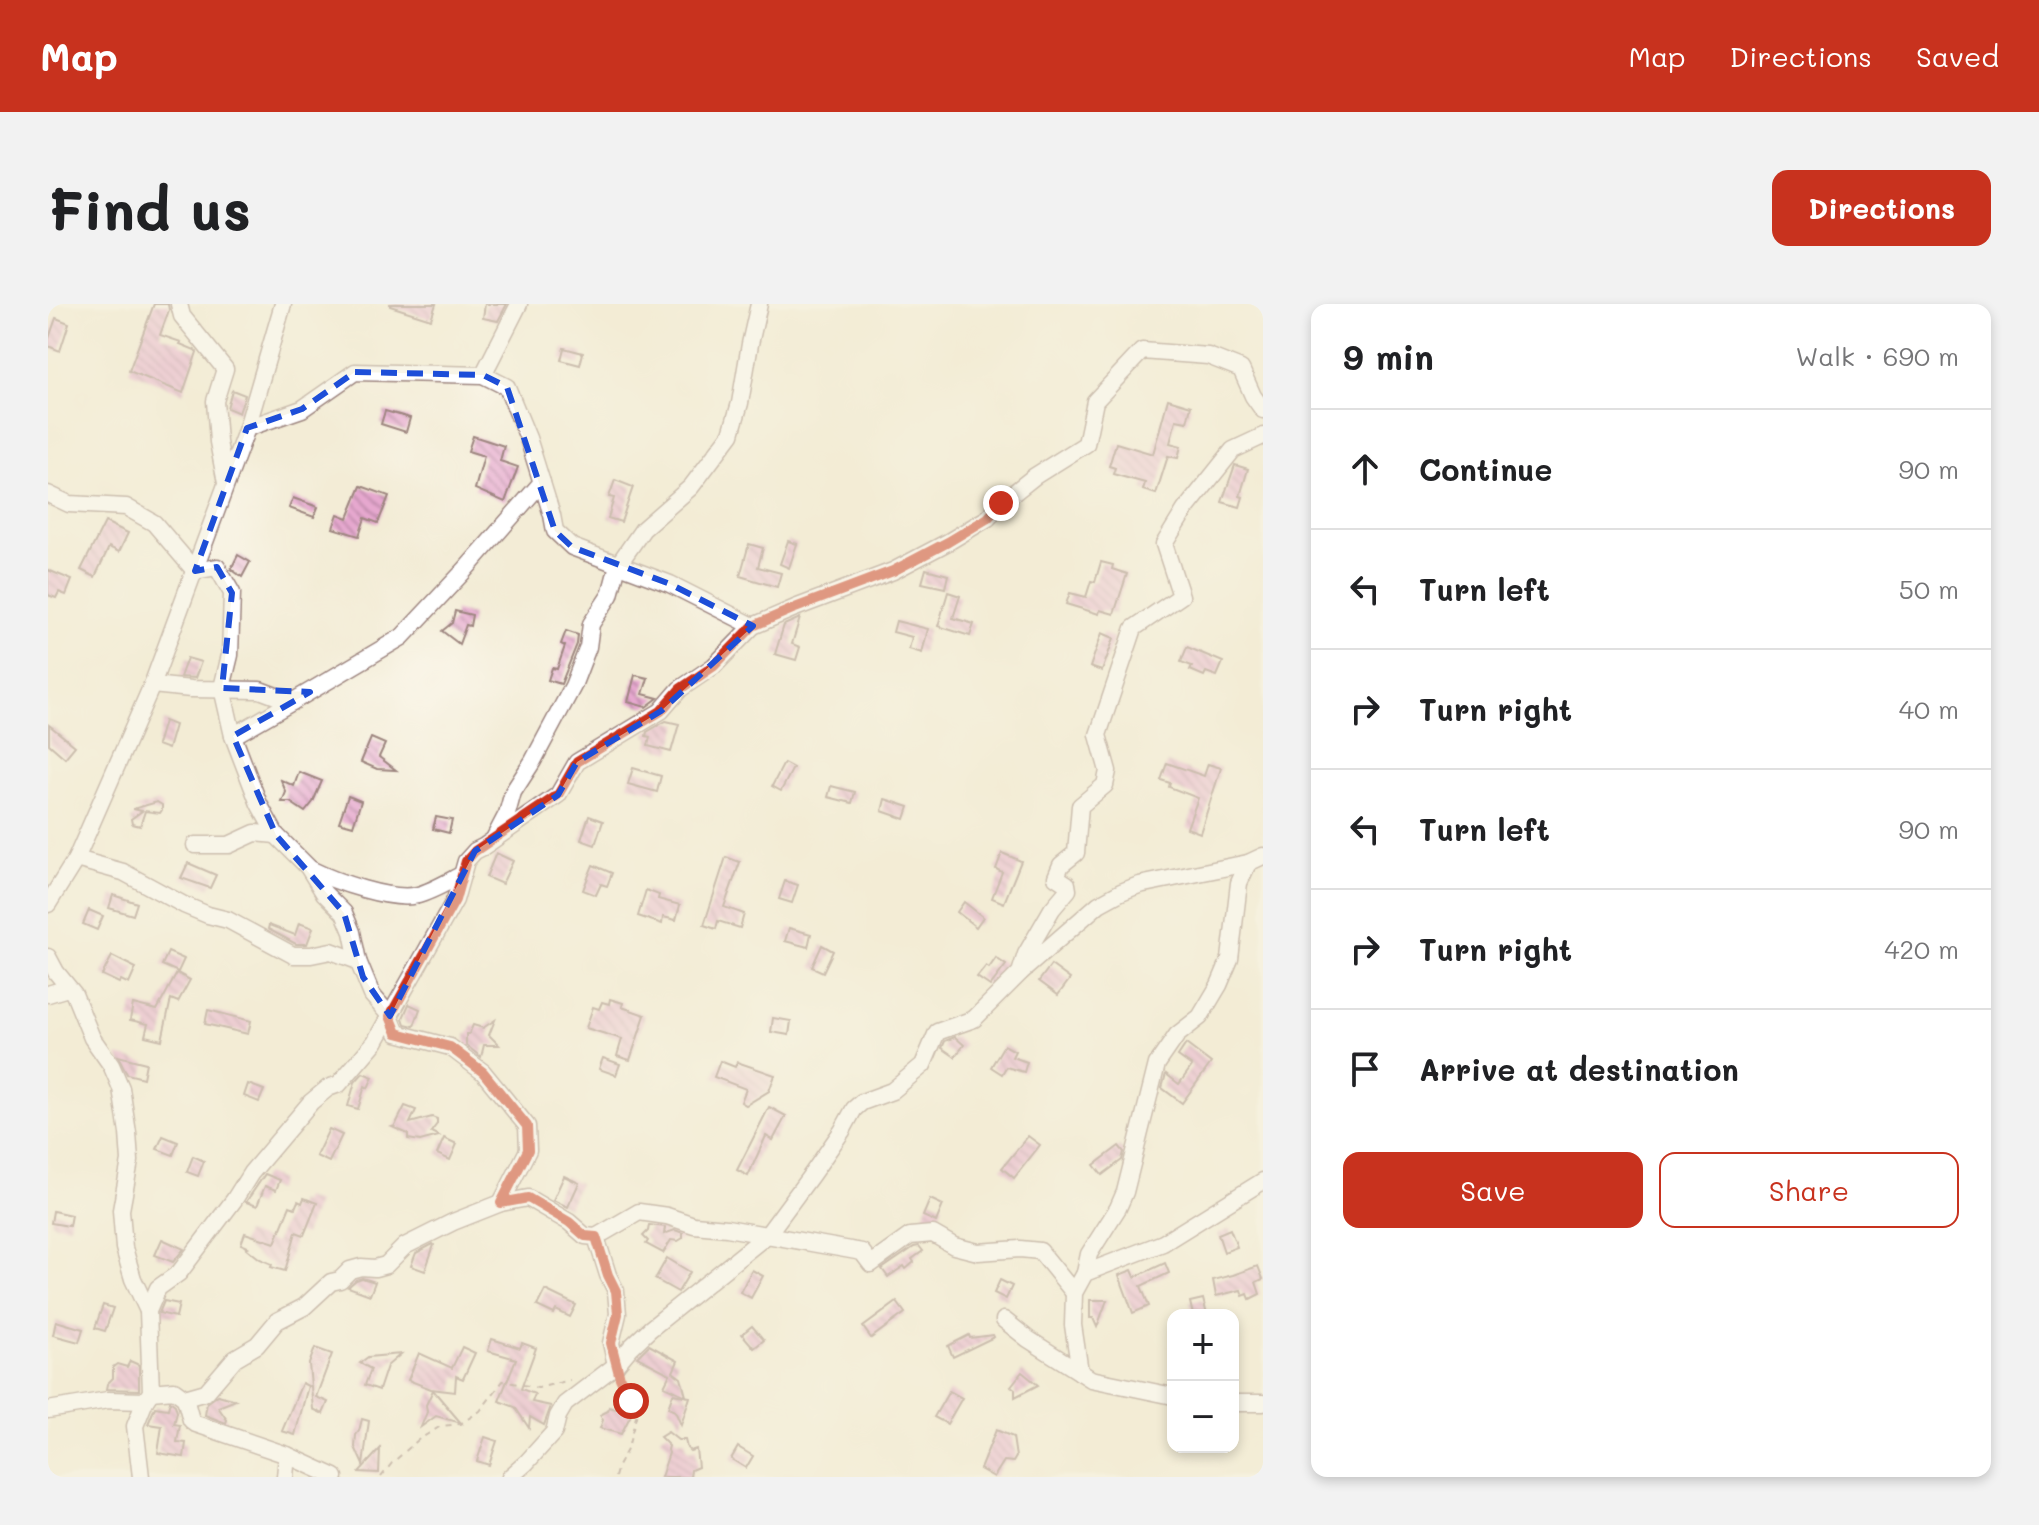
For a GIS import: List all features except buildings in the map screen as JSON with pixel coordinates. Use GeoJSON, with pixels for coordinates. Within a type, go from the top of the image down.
{"type":"FeatureCollection","features":[{"type":"Feature","properties":{"kind":"street"},"geometry":{"type":"LineString","coordinates":[[179,304],[182,316],[225,369],[215,401],[218,442],[227,485]]}},
{"type":"Feature","properties":{"kind":"street"},"geometry":{"type":"LineString","coordinates":[[48,904],[76,859],[152,685],[246,431],[283,304]]}},
{"type":"Feature","properties":{"kind":"street"},"geometry":{"type":"LineString","coordinates":[[483,375],[519,304]]}},
{"type":"Feature","properties":{"kind":"street"},"geometry":{"type":"LineString","coordinates":[[495,838],[507,814],[513,792],[573,686],[588,647],[591,624],[610,595],[618,565],[643,529],[691,487],[731,434],[759,304]]}},
{"type":"Feature","properties":{"kind":"street"},"geometry":{"type":"LineString","coordinates":[[141,1477],[135,1426],[148,1397],[148,1311],[158,1288],[179,1273],[260,1162],[311,1102],[328,1088],[339,1084],[375,1042],[455,900],[466,861],[475,851],[558,795],[577,762],[661,711],[680,689],[714,666],[753,626],[893,571],[988,518],[1001,503],[1035,476],[1086,444],[1095,401],[1142,351],[1208,356],[1241,369],[1263,410]]}},
{"type":"Feature","properties":{"kind":"street"},"geometry":{"type":"LineString","coordinates":[[218,442],[302,409],[355,372],[483,375],[507,387],[528,438],[555,531],[572,547],[670,584],[753,626]]}},
{"type":"Feature","properties":{"kind":"street"},"geometry":{"type":"LineString","coordinates":[[1020,973],[1032,943],[1052,909],[1068,890],[1067,884],[1056,877],[1061,865],[1076,853],[1080,806],[1105,785],[1108,771],[1098,735],[1134,628],[1181,596],[1164,544],[1185,510],[1233,450],[1263,436]]}},
{"type":"Feature","properties":{"kind":"street"},"geometry":{"type":"LineString","coordinates":[[233,736],[402,637],[542,482]]}},
{"type":"Feature","properties":{"kind":"street"},"geometry":{"type":"LineString","coordinates":[[48,494],[69,504],[126,507],[154,523],[195,571]]}},
{"type":"Feature","properties":{"kind":"street"},"geometry":{"type":"LineString","coordinates":[[195,571],[217,567],[232,593],[230,655],[222,688],[233,736],[259,804],[276,835],[308,867],[324,893],[344,913],[372,995],[390,1016],[397,1033],[450,1047],[483,1072],[527,1126],[528,1150],[501,1203]]}},
{"type":"Feature","properties":{"kind":"street"},"geometry":{"type":"LineString","coordinates":[[152,685],[260,690],[292,702]]}},
{"type":"Feature","properties":{"kind":"street"},"geometry":{"type":"LineString","coordinates":[[195,845],[229,845],[255,833],[276,835]]}},
{"type":"Feature","properties":{"kind":"street"},"geometry":{"type":"LineString","coordinates":[[76,859],[123,872],[184,905],[228,920],[293,955],[331,951],[358,961]]}},
{"type":"Feature","properties":{"kind":"street"},"geometry":{"type":"LineString","coordinates":[[510,1477],[554,1432],[565,1404],[616,1365],[650,1329],[767,1235],[842,1131],[854,1109],[862,1102],[892,1091],[923,1065],[937,1032],[974,1019],[1020,973],[1099,904],[1121,892],[1139,885],[1256,859]]}},
{"type":"Feature","properties":{"kind":"street"},"geometry":{"type":"LineString","coordinates":[[1080,1372],[1073,1325],[1074,1293],[1085,1273],[1089,1254],[1125,1192],[1157,1064],[1177,1035],[1200,1017],[1230,959],[1239,883],[1256,859]]}},
{"type":"Feature","properties":{"kind":"street"},"geometry":{"type":"LineString","coordinates":[[308,867],[325,876],[392,897],[417,895],[463,874]]}},
{"type":"Feature","properties":{"kind":"street"},"geometry":{"type":"LineString","coordinates":[[48,957],[74,994],[92,1038],[111,1065],[121,1088],[130,1161],[121,1210],[124,1248],[133,1279],[148,1311]]}},
{"type":"Feature","properties":{"kind":"street"},"geometry":{"type":"LineString","coordinates":[[48,994],[68,988]]}},
{"type":"Feature","properties":{"kind":"street"},"geometry":{"type":"LineString","coordinates":[[1085,1273],[1163,1243],[1263,1181]]}},
{"type":"Feature","properties":{"kind":"street"},"geometry":{"type":"LineString","coordinates":[[185,1398],[206,1392],[235,1358],[257,1345],[277,1321],[304,1307],[331,1282],[340,1280],[350,1270],[386,1265],[405,1246],[453,1222],[501,1203],[528,1198],[569,1222],[585,1236],[596,1237],[639,1212],[667,1216],[694,1225],[862,1252],[871,1264],[910,1236],[933,1234],[954,1246],[978,1252],[1040,1251],[1074,1293]]}},
{"type":"Feature","properties":{"kind":"street"},"geometry":{"type":"LineString","coordinates":[[596,1237],[616,1291],[618,1314],[611,1343],[616,1365]]}},
{"type":"Feature","properties":{"kind":"street"},"geometry":{"type":"LineString","coordinates":[[1004,1320],[1091,1379],[1167,1395]]}},
{"type":"Feature","properties":{"kind":"street"},"geometry":{"type":"LineString","coordinates":[[48,1410],[148,1397],[174,1390],[185,1398],[191,1420],[196,1424],[287,1455],[335,1477]]}},
{"type":"Feature","properties":{"kind":"street"},"geometry":{"type":"LineString","coordinates":[[1239,1403],[1263,1403]]}},
{"type":"Feature","properties":{"kind":"street"},"geometry":{"type":"LineString","coordinates":[[285,1477],[287,1455]]}},
{"type":"Feature","properties":{"kind":"path"},"geometry":{"type":"LineString","coordinates":[[615,1477],[628,1448],[638,1409],[624,1388],[616,1365]]}},
{"type":"Feature","properties":{"kind":"path"},"geometry":{"type":"LineString","coordinates":[[381,1477],[418,1440],[441,1426],[460,1424],[480,1411],[503,1381],[538,1388],[579,1378]]}},
{"type":"Feature","properties":{"kind":"highlighted area"},"geometry":{"type":"Polygon","coordinates":[[[355,372],[483,375],[507,387],[555,531],[572,547],[670,584],[753,626],[661,711],[577,762],[558,795],[475,851],[390,1016],[363,977],[344,913],[276,835],[233,736],[310,692],[222,688],[232,593],[217,567],[195,571],[247,428],[302,409],[355,372]]]}},
{"type":"Feature","properties":{"kind":"route"},"geometry":{"type":"LineString","coordinates":[[631,1401],[620,1378],[611,1343],[618,1314],[616,1291],[596,1237],[585,1236],[569,1222],[528,1198],[501,1203],[528,1150],[527,1126],[483,1072],[450,1047],[397,1033],[390,1016],[455,900],[466,861],[475,851],[558,795],[577,762],[661,711],[680,689],[714,666],[753,626],[893,571],[988,518],[1001,503]]}}]}
